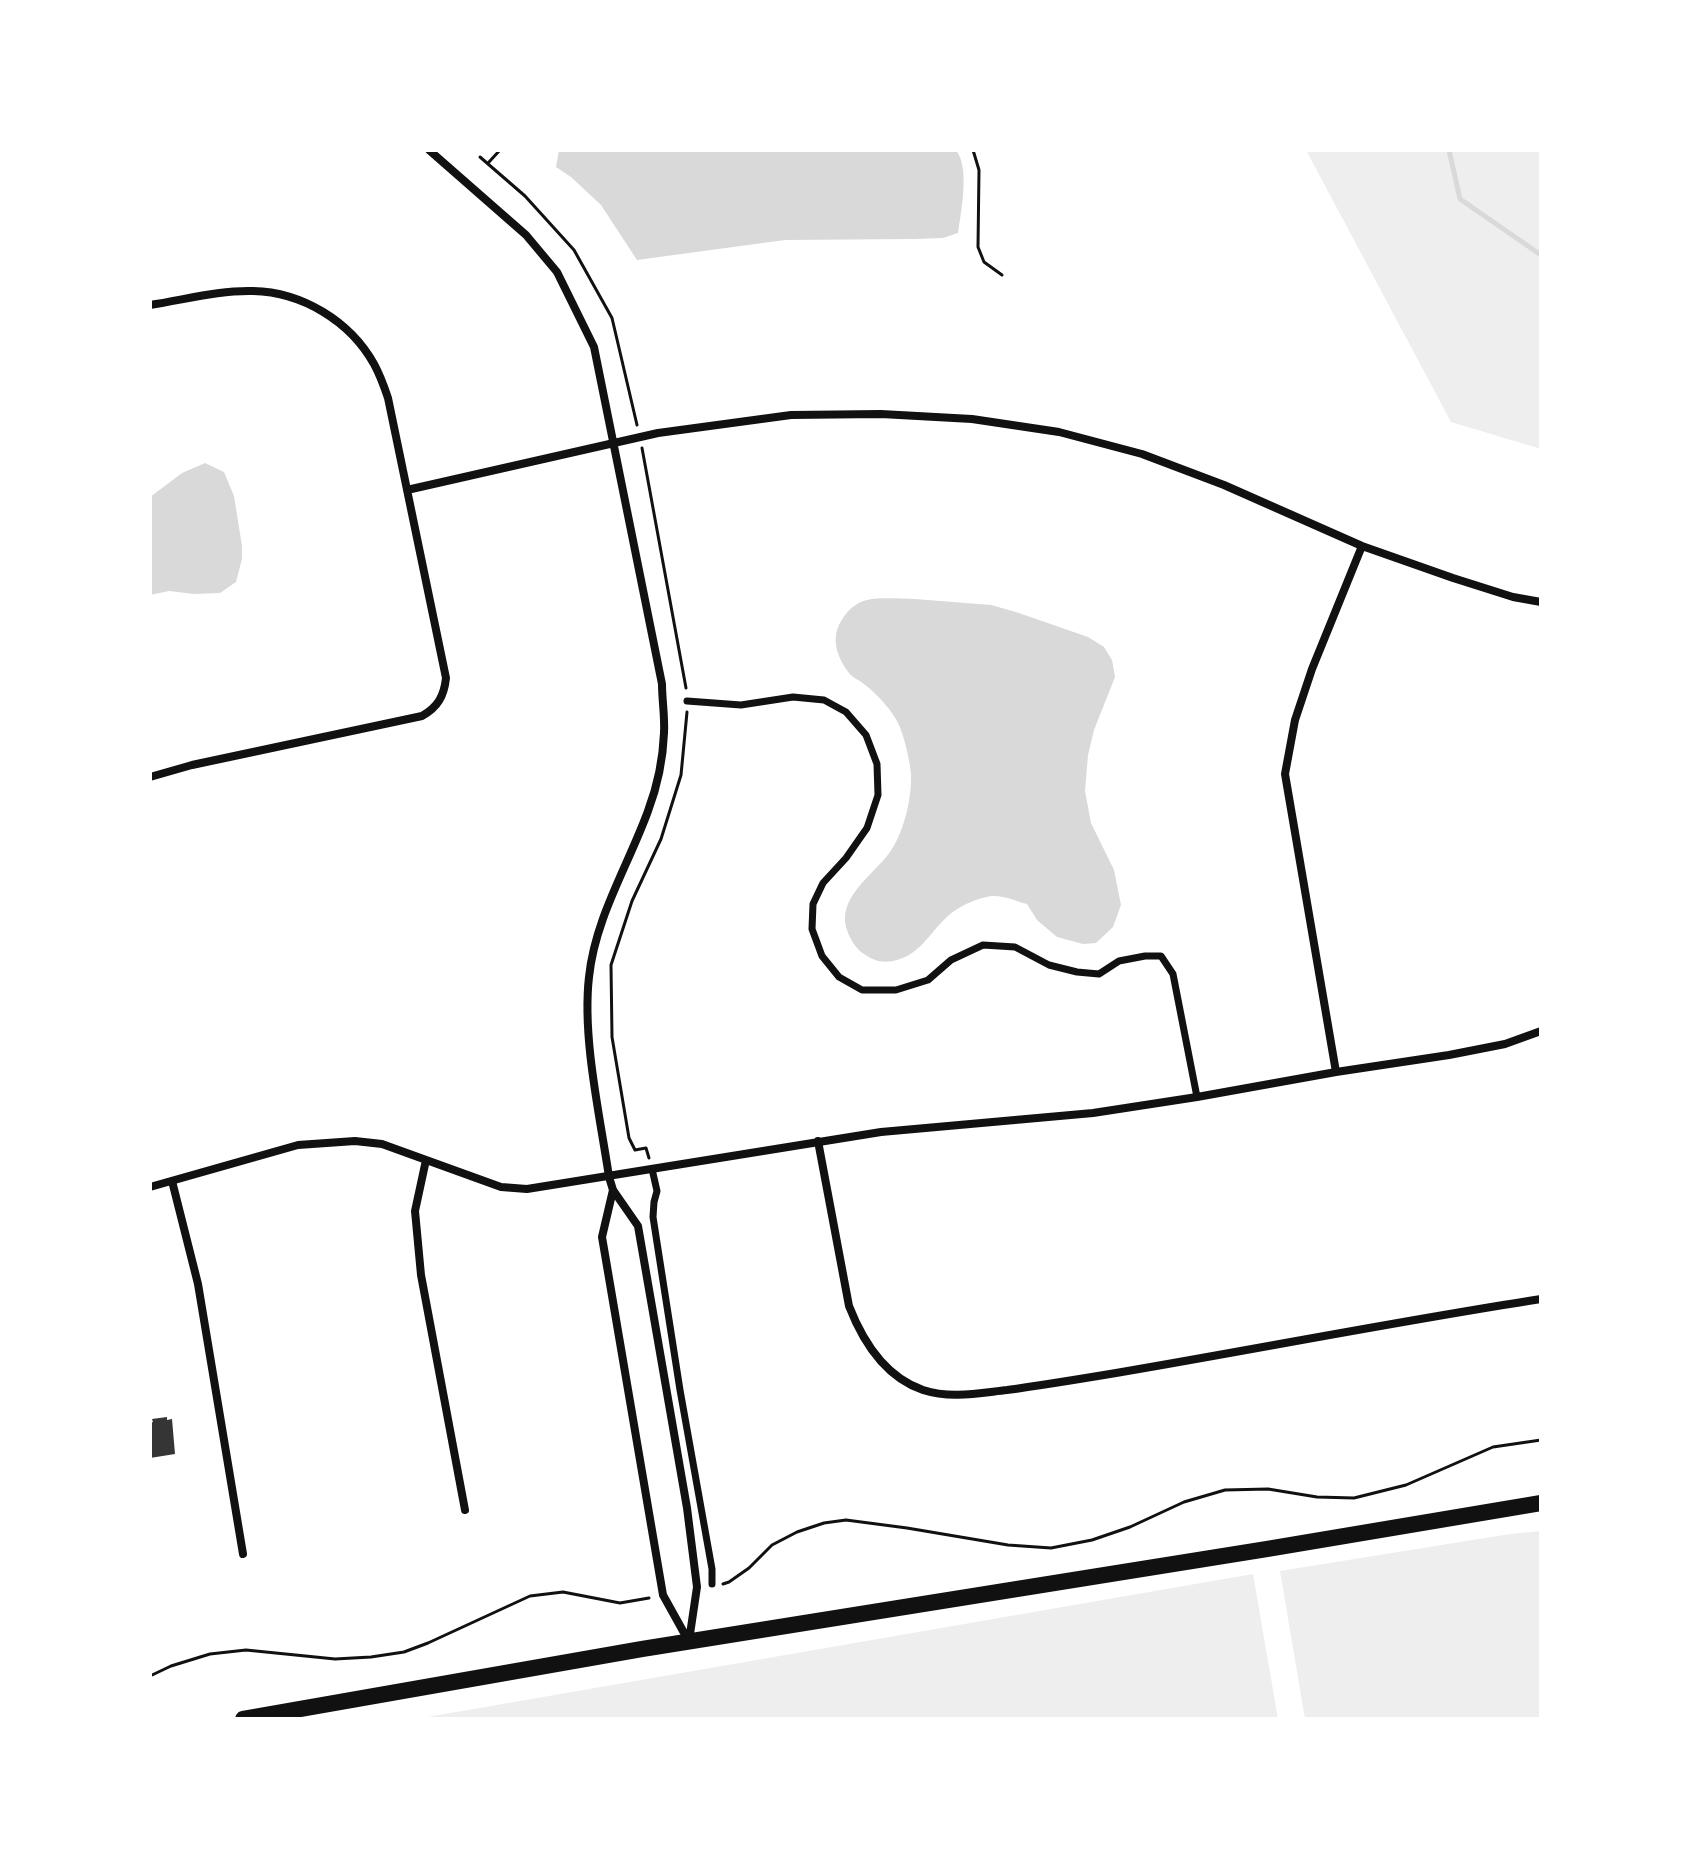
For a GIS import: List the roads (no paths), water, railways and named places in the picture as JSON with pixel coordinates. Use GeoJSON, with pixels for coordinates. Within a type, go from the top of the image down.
{"type":"FeatureCollection","features":[{"type":"Feature","properties":{"kind":"main road"},"geometry":{"type":"LineString","coordinates":[[243,1719],[689,1641],[1541,1503]]}},
{"type":"Feature","properties":{"kind":"street"},"geometry":{"type":"LineString","coordinates":[[429,150],[526,235],[557,272],[594,347],[662,684],[664,734],[659,771],[649,809],[599,929],[589,976],[587,1016],[609,1177],[613,1190],[638,1226],[684,1492],[697,1587],[689,1641]]}},
{"type":"Feature","properties":{"kind":"street"},"geometry":{"type":"LineString","coordinates":[[150,305],[228,292],[280,293],[335,320],[362,348],[373,363],[388,398],[446,678],[440,702],[422,716],[192,765],[150,777]]}},
{"type":"Feature","properties":{"kind":"street"},"geometry":{"type":"LineString","coordinates":[[407,490],[640,437],[791,415],[881,414],[972,419],[1059,432],[1142,454],[1224,485],[1362,546],[1498,593],[1541,602]]}},
{"type":"Feature","properties":{"kind":"street"},"geometry":{"type":"LineString","coordinates":[[1336,1072],[1285,774],[1295,720],[1312,669],[1362,546]]}},
{"type":"Feature","properties":{"kind":"street"},"geometry":{"type":"LineString","coordinates":[[687,701],[741,705],[793,697],[824,700],[846,712],[866,735],[877,764],[878,795],[867,828],[823,883],[813,904],[812,929],[822,956],[839,977],[862,990],[896,990],[928,980],[951,960],[983,945],[1015,947],[1049,965],[1099,974],[1119,961],[1161,956],[1173,974],[1197,1097]]}},
{"type":"Feature","properties":{"kind":"street"},"geometry":{"type":"LineString","coordinates":[[150,1187],[298,1145],[355,1141],[382,1144],[501,1187],[527,1189],[881,1132],[1093,1113],[1197,1097],[1449,1055],[1505,1044],[1541,1031]]}},
{"type":"Feature","properties":{"kind":"street"},"geometry":{"type":"LineString","coordinates":[[818,1141],[854,1319],[873,1353],[904,1381],[923,1390],[953,1396],[1041,1386],[1541,1299]]}},
{"type":"Feature","properties":{"kind":"street"},"geometry":{"type":"LineString","coordinates":[[426,1160],[415,1211],[421,1275],[465,1510]]}},
{"type":"Feature","properties":{"kind":"street"},"geometry":{"type":"LineString","coordinates":[[652,1169],[657,1191],[653,1217],[712,1584]]}},
{"type":"Feature","properties":{"kind":"street"},"geometry":{"type":"LineString","coordinates":[[172,1181],[198,1284],[243,1554]]}},
{"type":"Feature","properties":{"kind":"street"},"geometry":{"type":"LineString","coordinates":[[613,1190],[602,1237],[663,1595],[689,1641]]}},
{"type":"Feature","properties":{"kind":"waterway"},"geometry":{"type":"LineString","coordinates":[[1449,150],[1460,199],[1541,255]]}}]}
